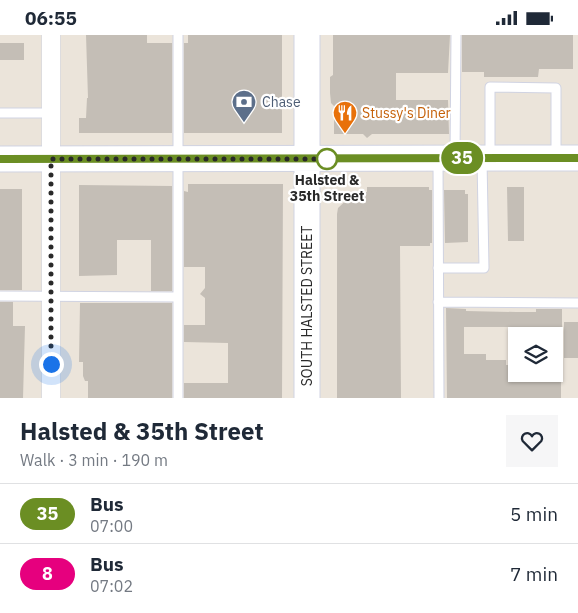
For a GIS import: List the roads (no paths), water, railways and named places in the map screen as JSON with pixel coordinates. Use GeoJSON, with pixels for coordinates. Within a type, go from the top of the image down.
{"type":"FeatureCollection","features":[{"type":"Feature","properties":{"kind":"main road","name":"SOUTH HALSTED STREET"},"geometry":{"type":"LineString","coordinates":[[306,398],[307,35]]}},
{"type":"Feature","properties":{"kind":"main road"},"geometry":{"type":"LineString","coordinates":[[0,159],[567,158]]}},
{"type":"Feature","properties":{"kind":"street"},"geometry":{"type":"LineString","coordinates":[[51,35],[51,398]]}},
{"type":"Feature","properties":{"kind":"lane"},"geometry":{"type":"LineString","coordinates":[[178,35],[178,398]]}},
{"type":"Feature","properties":{"kind":"lane"},"geometry":{"type":"LineString","coordinates":[[438,398],[438,268],[456,35]]}},
{"type":"Feature","properties":{"kind":"lane"},"geometry":{"type":"LineString","coordinates":[[438,268],[484,268],[486,158],[490,87],[556,88],[567,158]]}},
{"type":"Feature","properties":{"kind":"lane"},"geometry":{"type":"LineString","coordinates":[[0,113],[51,113]]}},
{"type":"Feature","properties":{"kind":"lane"},"geometry":{"type":"LineString","coordinates":[[0,295],[178,297]]}},
{"type":"Feature","properties":{"kind":"lane"},"geometry":{"type":"LineString","coordinates":[[438,302],[578,303]]}},
{"type":"Feature","properties":{"kind":"place","name":"Chase"},"geometry":{"type":"Point","coordinates":[244,123]}},
{"type":"Feature","properties":{"kind":"place","name":"Stussy's Diner"},"geometry":{"type":"Point","coordinates":[345,134]}},
{"type":"Feature","properties":{"kind":"place","name":"Halsted & 35th Street"},"geometry":{"type":"Point","coordinates":[327,159]}}]}
